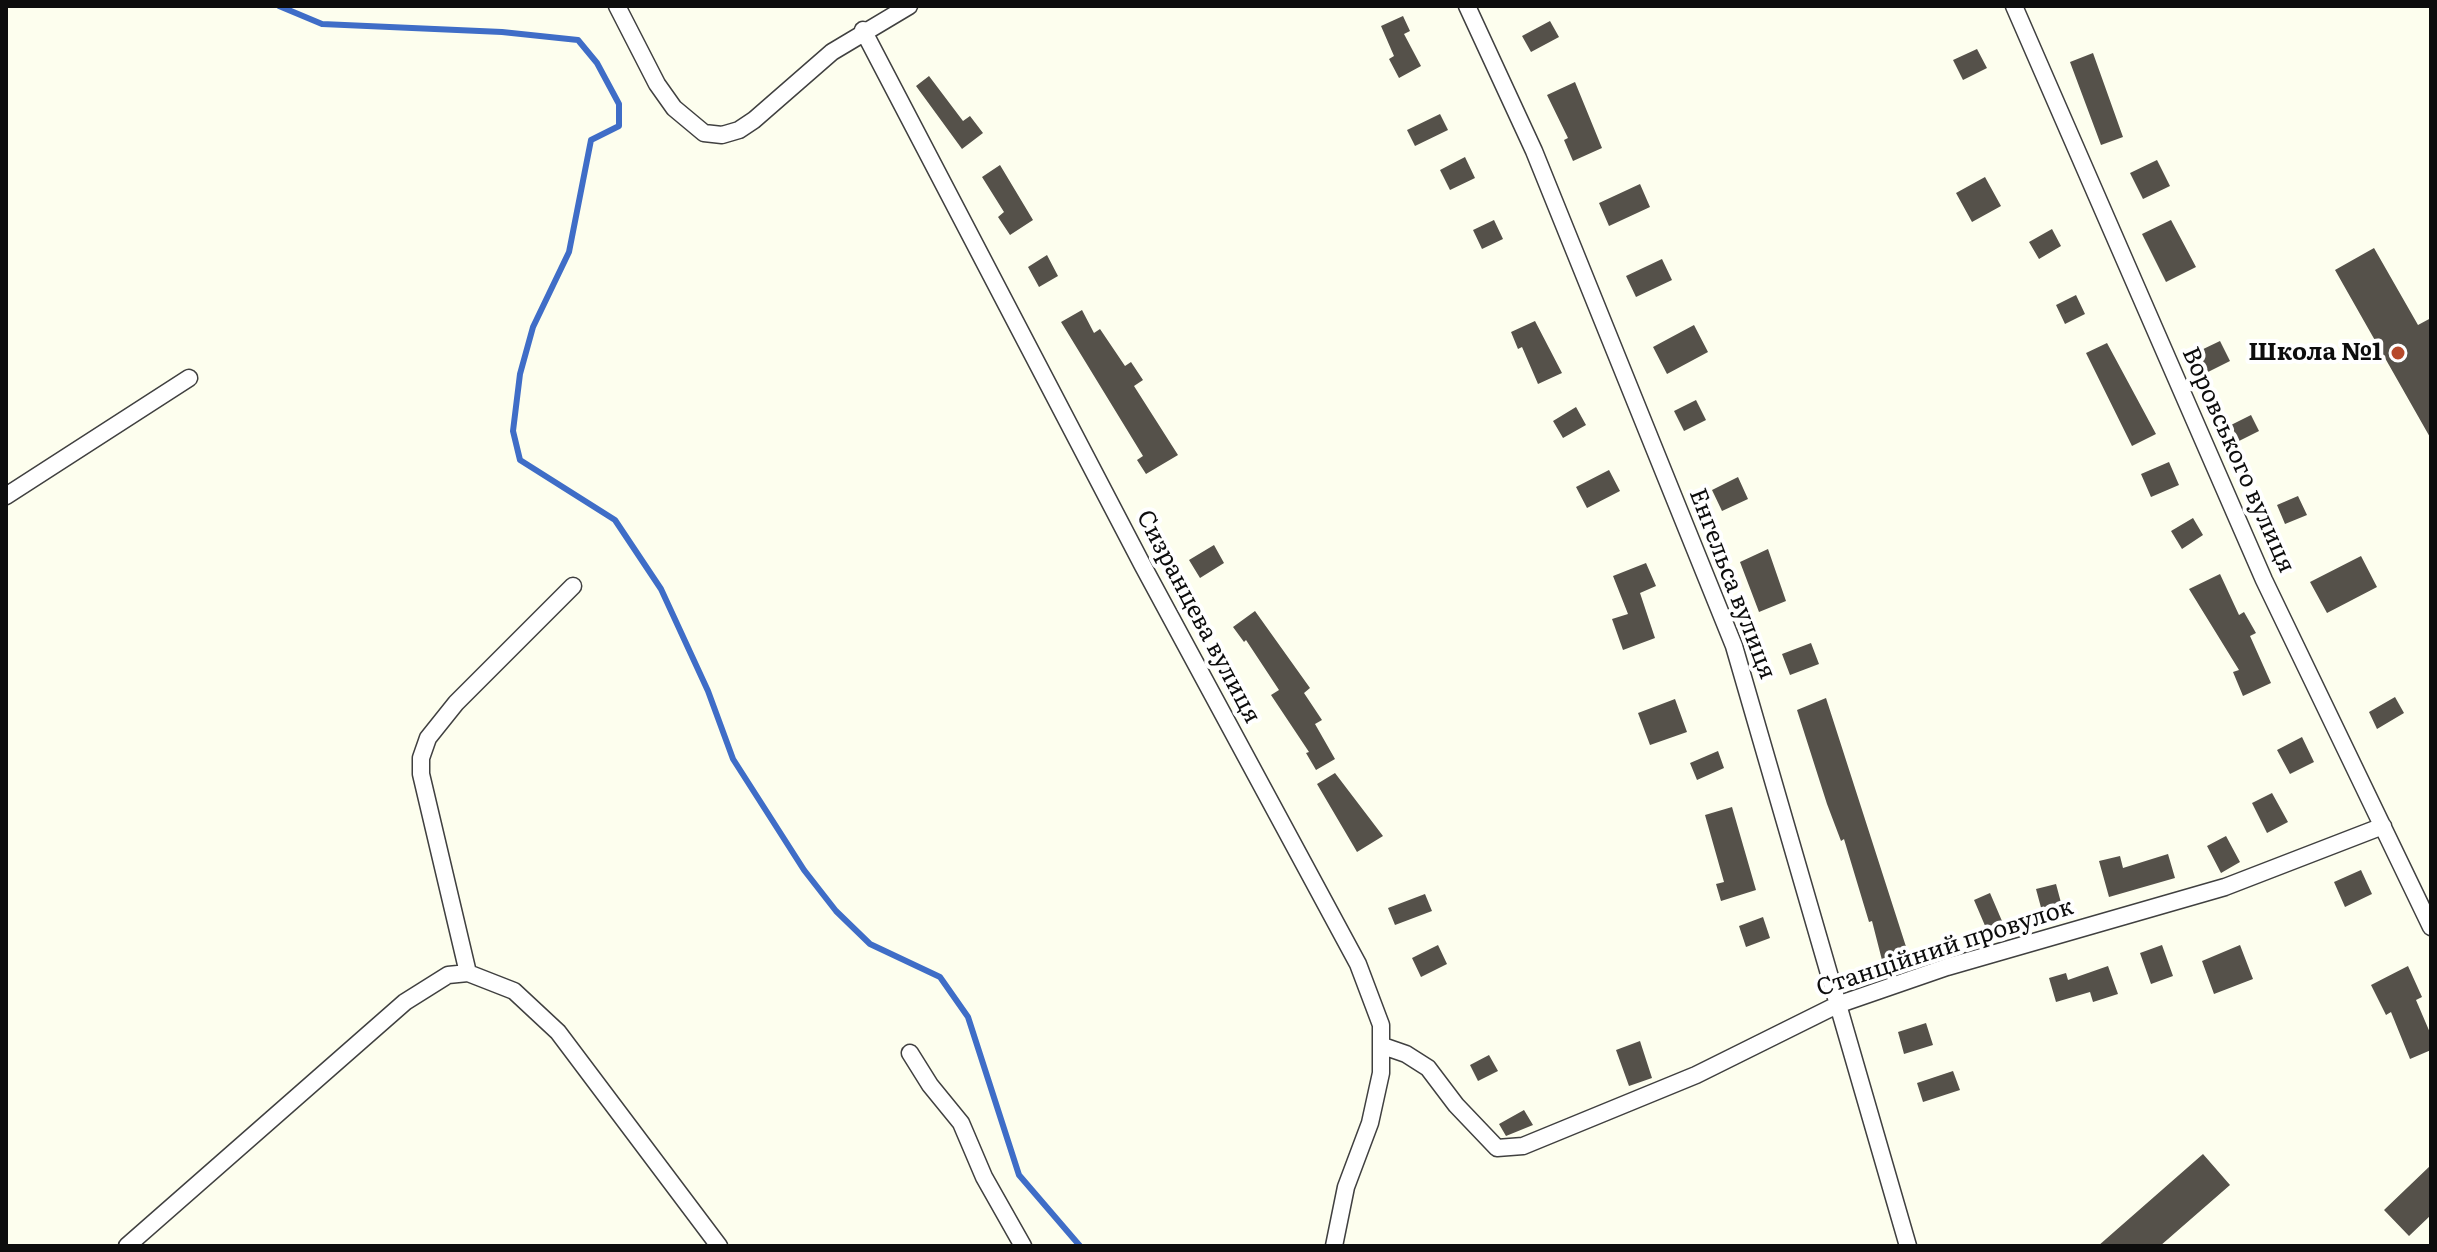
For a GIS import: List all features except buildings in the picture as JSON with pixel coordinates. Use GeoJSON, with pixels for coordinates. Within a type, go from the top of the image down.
{"type":"FeatureCollection","features":[{"type":"Feature","properties":{"kind":"street"},"geometry":{"type":"LineString","coordinates":[[617,6],[657,84],[674,108],[704,133],[722,135],[739,130],[863,30],[909,6]]}},
{"type":"Feature","properties":{"kind":"street","name":"Енгельса вулиця"},"geometry":{"type":"LineString","coordinates":[[1467,6],[1534,151],[1734,646],[1908,1246]]}},
{"type":"Feature","properties":{"kind":"street","name":"Воровського вулиця"},"geometry":{"type":"LineString","coordinates":[[2014,6],[2264,580],[2431,927]]}},
{"type":"Feature","properties":{"kind":"street","name":"Сизранцева вулиця"},"geometry":{"type":"LineString","coordinates":[[863,30],[1143,566],[1358,964],[1381,1025],[1383,1046],[1376,1098],[1346,1187],[1334,1246]]}},
{"type":"Feature","properties":{"kind":"street"},"geometry":{"type":"LineString","coordinates":[[7,495],[189,378]]}},
{"type":"Feature","properties":{"kind":"street"},"geometry":{"type":"LineString","coordinates":[[468,973],[421,774],[421,758],[428,738],[456,703],[573,586]]}},
{"type":"Feature","properties":{"kind":"street","name":"Станційний провулок"},"geometry":{"type":"LineString","coordinates":[[1383,1046],[1406,1054],[1428,1068],[1456,1105],[1497,1148],[1523,1146],[1696,1075],[1837,1005],[1947,967],[2225,887],[2383,826]]}},
{"type":"Feature","properties":{"kind":"street"},"geometry":{"type":"LineString","coordinates":[[127,1246],[405,1002],[448,975],[468,973],[514,991],[558,1032],[719,1246]]}},
{"type":"Feature","properties":{"kind":"street"},"geometry":{"type":"LineString","coordinates":[[910,1053],[930,1085],[961,1123],[988,1184],[1023,1246]]}},
{"type":"Feature","properties":{"kind":"waterway"},"geometry":{"type":"LineString","coordinates":[[279,6],[322,24],[502,32],[578,40],[597,63],[619,104],[619,126],[591,140],[569,252],[533,327],[520,374],[513,431],[520,460],[615,520],[661,589],[708,691],[733,759],[804,870],[836,911],[870,944],[940,977],[968,1017],[1019,1175],[1080,1246]]}},
{"type":"Feature","properties":{"kind":"place","name":"Школа №1"},"geometry":{"type":"Point","coordinates":[2398,353]}}]}
